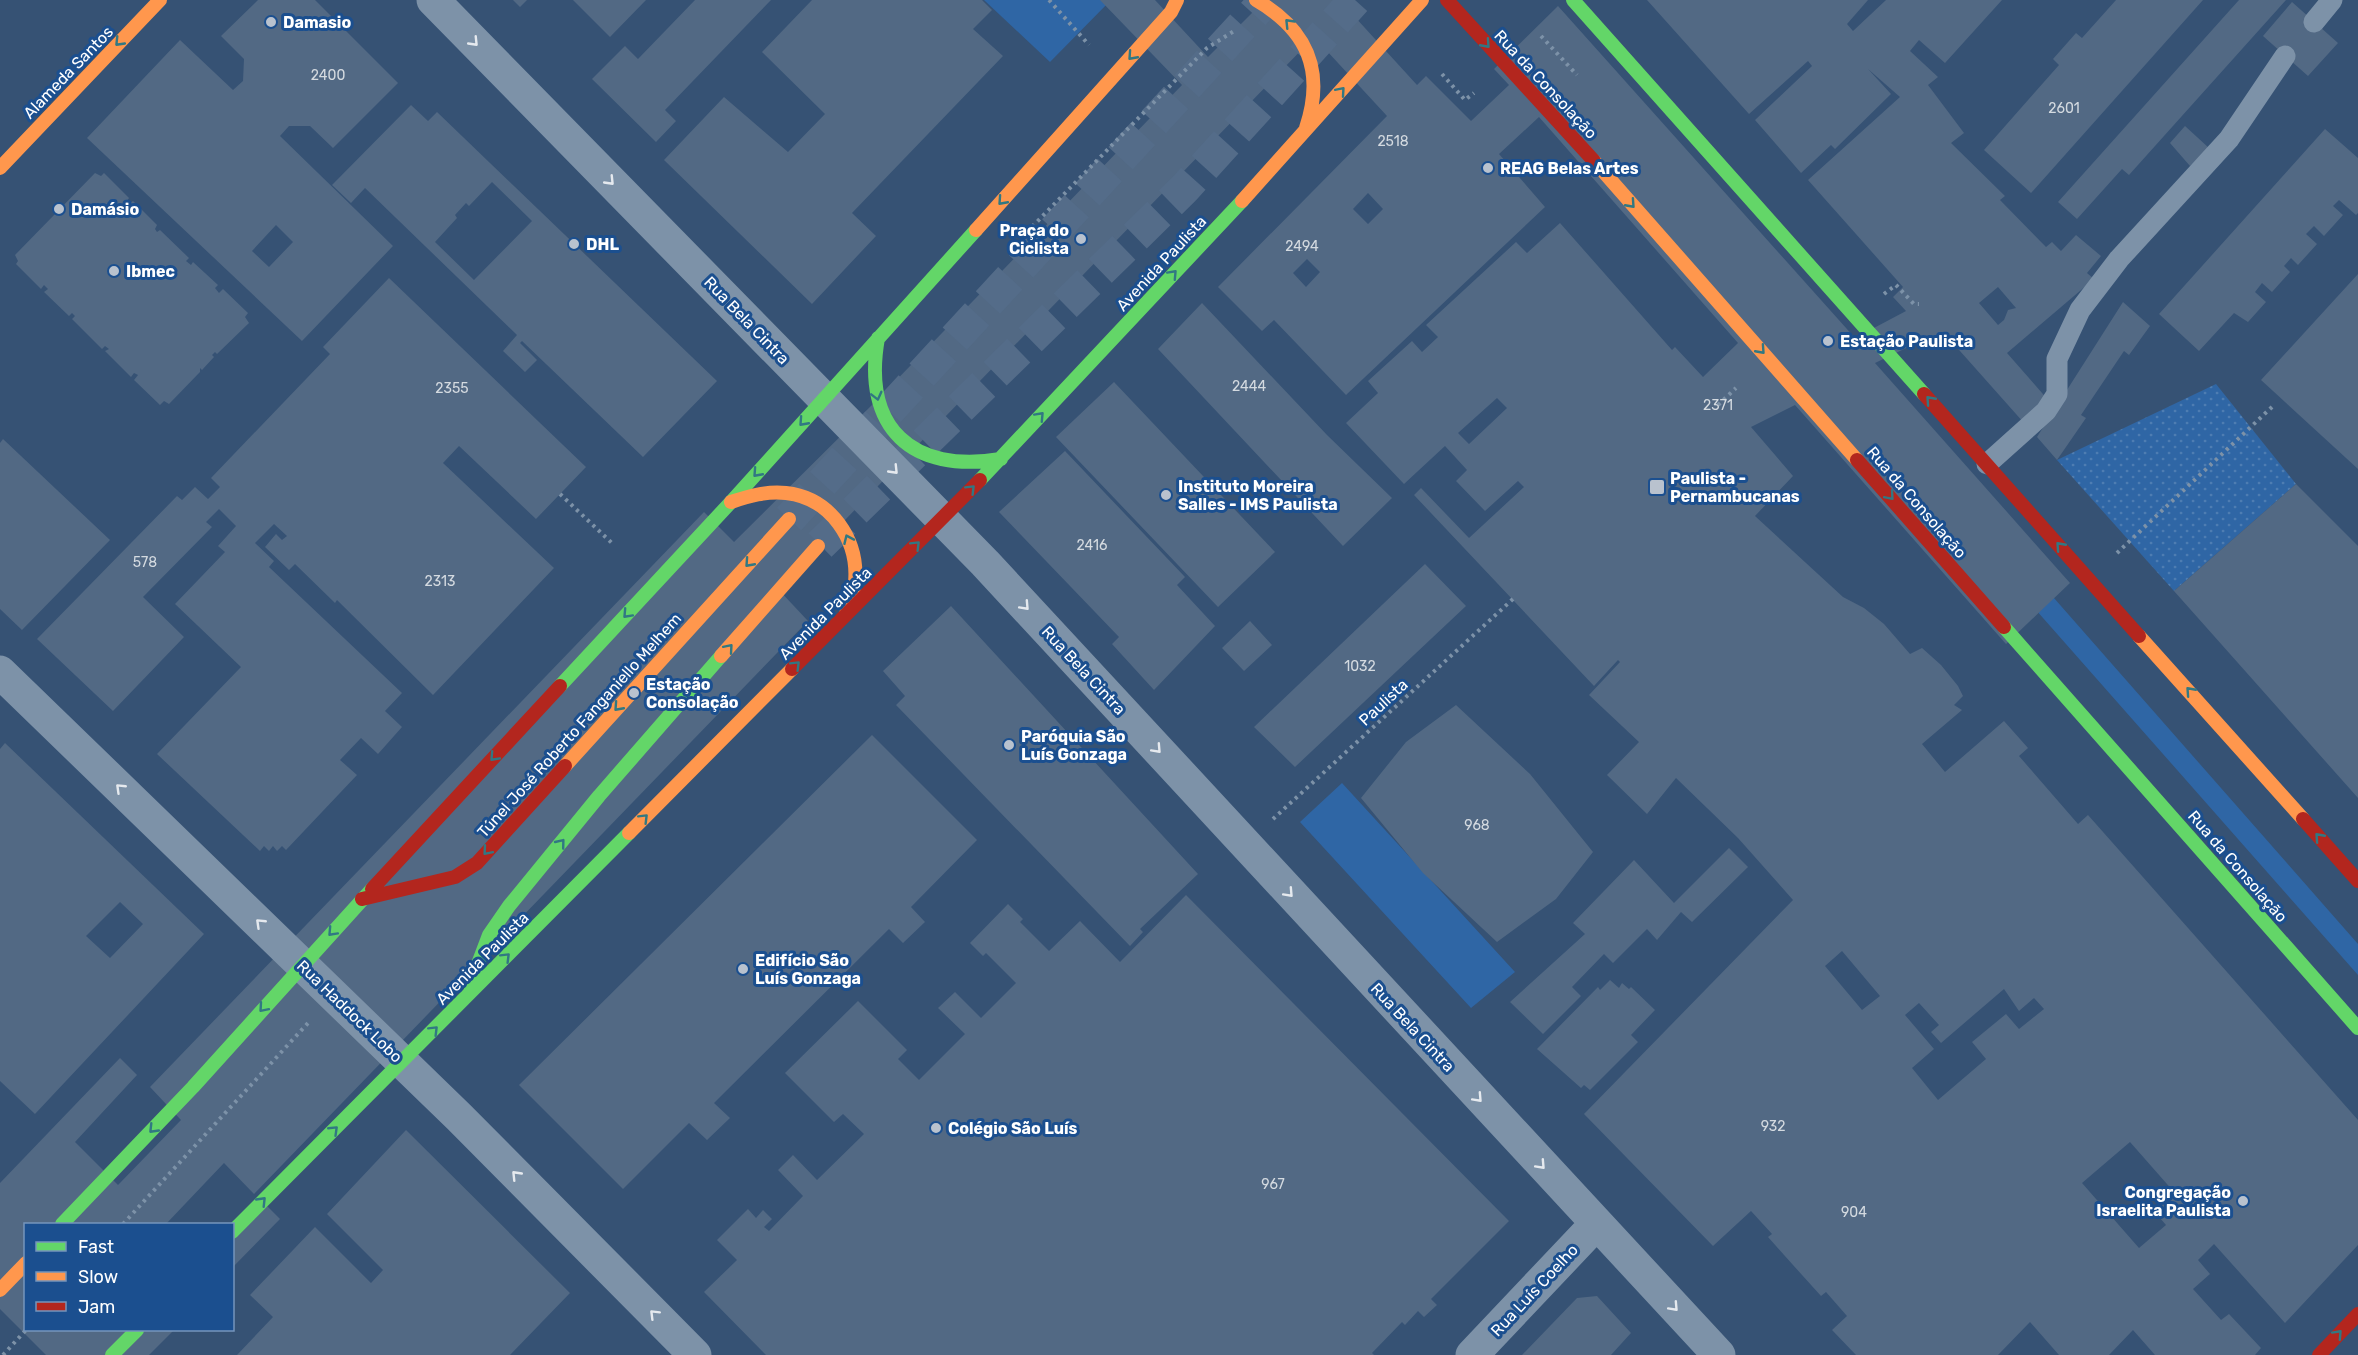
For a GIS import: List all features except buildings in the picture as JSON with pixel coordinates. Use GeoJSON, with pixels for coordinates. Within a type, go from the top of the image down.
{"type":"FeatureCollection","features":[{"type":"Feature","properties":{"kind":"main road","name":"Alameda Santos"},"geometry":{"type":"LineString","coordinates":[[0,168],[160,0]]}},
{"type":"Feature","properties":{"kind":"main road"},"geometry":{"type":"LineString","coordinates":[[63,1223],[194,1087],[302,964],[731,502],[1174,6],[1191,0]]}},
{"type":"Feature","properties":{"kind":"main road"},"geometry":{"type":"LineString","coordinates":[[1256,0],[1283,16],[1296,30],[1312,62],[1315,100],[1303,135]]}},
{"type":"Feature","properties":{"kind":"main road","name":"Avenida Paulista"},"geometry":{"type":"LineString","coordinates":[[234,1230],[1001,459],[1303,135],[1422,0]]}},
{"type":"Feature","properties":{"kind":"main road","name":"Rua da Consolação"},"geometry":{"type":"LineString","coordinates":[[1447,0],[1585,151],[2358,1028]]}},
{"type":"Feature","properties":{"kind":"main road"},"geometry":{"type":"LineString","coordinates":[[1573,0],[2358,881]]}},
{"type":"Feature","properties":{"kind":"main road"},"geometry":{"type":"LineString","coordinates":[[878,338],[873,365],[875,392],[886,420],[907,444],[928,457],[952,464],[977,465],[1001,459]]}},
{"type":"Feature","properties":{"kind":"main road"},"geometry":{"type":"LineString","coordinates":[[731,502],[761,491],[776,490],[802,496],[825,508],[843,528],[856,565],[854,591],[845,616]]}},
{"type":"Feature","properties":{"kind":"main road","name":"Túnel José Roberto Fanganiello Melhem"},"geometry":{"type":"LineString","coordinates":[[362,899],[455,878],[477,862],[789,519]]}},
{"type":"Feature","properties":{"kind":"main road"},"geometry":{"type":"LineString","coordinates":[[465,998],[489,935],[509,906],[599,796],[818,546]]}},
{"type":"Feature","properties":{"kind":"main road"},"geometry":{"type":"LineString","coordinates":[[0,1290],[24,1265]]}},
{"type":"Feature","properties":{"kind":"main road"},"geometry":{"type":"LineString","coordinates":[[2319,1355],[2358,1314]]}},
{"type":"Feature","properties":{"kind":"main road"},"geometry":{"type":"LineString","coordinates":[[112,1355],[135,1331]]}},
{"type":"Feature","properties":{"kind":"street","name":"Rua Bela Cintra"},"geometry":{"type":"LineString","coordinates":[[433,0],[942,519],[1719,1355]]}},
{"type":"Feature","properties":{"kind":"street","name":"Rua Haddock Lobo"},"geometry":{"type":"LineString","coordinates":[[0,672],[402,1062],[695,1355]]}},
{"type":"Feature","properties":{"kind":"street","name":"Rua Luís Coelho"},"geometry":{"type":"LineString","coordinates":[[1472,1355],[1596,1224]]}},
{"type":"Feature","properties":{"kind":"lane"},"geometry":{"type":"LineString","coordinates":[[2314,22],[2332,0]]}},
{"type":"Feature","properties":{"kind":"lane"},"geometry":{"type":"LineString","coordinates":[[1987,464],[2046,411],[2057,394],[2057,359],[2079,310],[2119,260],[2229,139],[2285,56]]}},
{"type":"Feature","properties":{"kind":"path"},"geometry":{"type":"LineString","coordinates":[[1049,0],[1089,45]]}},
{"type":"Feature","properties":{"kind":"path"},"geometry":{"type":"LineString","coordinates":[[1541,36],[1577,75]]}},
{"type":"Feature","properties":{"kind":"path"},"geometry":{"type":"LineString","coordinates":[[1442,74],[1465,100],[1474,93]]}},
{"type":"Feature","properties":{"kind":"path"},"geometry":{"type":"LineString","coordinates":[[1884,294],[1896,285],[1914,304],[1919,304]]}},
{"type":"Feature","properties":{"kind":"path"},"geometry":{"type":"LineString","coordinates":[[1718,405],[1736,388]]}},
{"type":"Feature","properties":{"kind":"path"},"geometry":{"type":"LineString","coordinates":[[2117,553],[2273,406]]}},
{"type":"Feature","properties":{"kind":"path"},"geometry":{"type":"LineString","coordinates":[[560,494],[614,544]]}},
{"type":"Feature","properties":{"kind":"path","name":"Paulista"},"geometry":{"type":"LineString","coordinates":[[1269,823],[1514,599]]}},
{"type":"Feature","properties":{"kind":"path"},"geometry":{"type":"LineString","coordinates":[[3,1355],[24,1331]]}},
{"type":"Feature","properties":{"kind":"shaded area"},"geometry":{"type":"Polygon","coordinates":[[[984,0],[1111,0],[1050,62],[984,0]]]}},
{"type":"Feature","properties":{"kind":"shaded area"},"geometry":{"type":"Polygon","coordinates":[[[1722,220],[2358,944],[2358,975],[1706,236],[1722,220]]]}},
{"type":"Feature","properties":{"kind":"shaded area"},"geometry":{"type":"Polygon","coordinates":[[[2216,384],[2296,484],[2174,591],[2057,460],[2216,384]]]}},
{"type":"Feature","properties":{"kind":"shaded area"},"geometry":{"type":"Polygon","coordinates":[[[1342,783],[1515,972],[1471,1008],[1300,822],[1342,783]]]}},
{"type":"Feature","properties":{"kind":"tunnel"},"geometry":{"type":"LineString","coordinates":[[789,519],[1266,0]]}},
{"type":"Feature","properties":{"kind":"tunnel"},"geometry":{"type":"LineString","coordinates":[[820,545],[1184,189],[1355,0]]}},
{"type":"Feature","properties":{"kind":"traffic: fast"},"geometry":{"type":"LineString","coordinates":[[1573,0],[1924,394]]}},
{"type":"Feature","properties":{"kind":"traffic: fast"},"geometry":{"type":"LineString","coordinates":[[980,480],[1242,201]]}},
{"type":"Feature","properties":{"kind":"traffic: fast"},"geometry":{"type":"LineString","coordinates":[[560,686],[731,502],[976,230]]}},
{"type":"Feature","properties":{"kind":"traffic: fast"},"geometry":{"type":"LineString","coordinates":[[878,338],[875,370],[878,397],[886,420],[900,438],[919,451],[942,459],[970,462],[1001,459]]}},
{"type":"Feature","properties":{"kind":"traffic: fast"},"geometry":{"type":"LineString","coordinates":[[2004,627],[2358,1028]]}},
{"type":"Feature","properties":{"kind":"traffic: fast"},"geometry":{"type":"LineString","coordinates":[[470,985],[489,935],[509,906],[599,796],[721,656]]}},
{"type":"Feature","properties":{"kind":"traffic: fast"},"geometry":{"type":"LineString","coordinates":[[234,1230],[629,833]]}},
{"type":"Feature","properties":{"kind":"traffic: fast"},"geometry":{"type":"LineString","coordinates":[[63,1223],[193,1087],[372,889]]}},
{"type":"Feature","properties":{"kind":"traffic: fast"},"geometry":{"type":"LineString","coordinates":[[112,1355],[136,1331]]}},
{"type":"Feature","properties":{"kind":"traffic: slow"},"geometry":{"type":"LineString","coordinates":[[0,168],[160,0]]}},
{"type":"Feature","properties":{"kind":"traffic: slow"},"geometry":{"type":"LineString","coordinates":[[976,230],[1171,12],[1177,0]]}},
{"type":"Feature","properties":{"kind":"traffic: slow"},"geometry":{"type":"LineString","coordinates":[[1256,0],[1288,25],[1300,39],[1308,54],[1314,88],[1306,128]]}},
{"type":"Feature","properties":{"kind":"traffic: slow"},"geometry":{"type":"LineString","coordinates":[[1242,201],[1422,0]]}},
{"type":"Feature","properties":{"kind":"traffic: slow"},"geometry":{"type":"LineString","coordinates":[[1594,161],[1857,460]]}},
{"type":"Feature","properties":{"kind":"traffic: slow"},"geometry":{"type":"LineString","coordinates":[[731,502],[758,494],[786,493],[816,503],[829,512],[847,537],[855,567],[854,591],[846,614]]}},
{"type":"Feature","properties":{"kind":"traffic: slow"},"geometry":{"type":"LineString","coordinates":[[565,766],[789,519]]}},
{"type":"Feature","properties":{"kind":"traffic: slow"},"geometry":{"type":"LineString","coordinates":[[721,656],[818,546]]}},
{"type":"Feature","properties":{"kind":"traffic: slow"},"geometry":{"type":"LineString","coordinates":[[2139,636],[2303,819]]}},
{"type":"Feature","properties":{"kind":"traffic: slow"},"geometry":{"type":"LineString","coordinates":[[629,833],[792,669]]}},
{"type":"Feature","properties":{"kind":"traffic: slow"},"geometry":{"type":"LineString","coordinates":[[0,1290],[24,1265]]}},
{"type":"Feature","properties":{"kind":"traffic: jam"},"geometry":{"type":"LineString","coordinates":[[1447,0],[1594,161]]}},
{"type":"Feature","properties":{"kind":"traffic: jam"},"geometry":{"type":"LineString","coordinates":[[1924,394],[2139,636]]}},
{"type":"Feature","properties":{"kind":"traffic: jam"},"geometry":{"type":"LineString","coordinates":[[1857,460],[2004,627]]}},
{"type":"Feature","properties":{"kind":"traffic: jam"},"geometry":{"type":"LineString","coordinates":[[792,669],[980,480]]}},
{"type":"Feature","properties":{"kind":"traffic: jam"},"geometry":{"type":"LineString","coordinates":[[372,889],[560,686]]}},
{"type":"Feature","properties":{"kind":"traffic: jam"},"geometry":{"type":"LineString","coordinates":[[362,899],[455,877],[477,863],[565,766]]}},
{"type":"Feature","properties":{"kind":"traffic: jam"},"geometry":{"type":"LineString","coordinates":[[2303,819],[2358,881]]}},
{"type":"Feature","properties":{"kind":"traffic: jam"},"geometry":{"type":"LineString","coordinates":[[2319,1355],[2358,1314]]}},
{"type":"Feature","properties":{"kind":"place","name":"Damasio"},"geometry":{"type":"Point","coordinates":[271,22]}},
{"type":"Feature","properties":{"kind":"place","name":"REAG Belas Artes"},"geometry":{"type":"Point","coordinates":[1488,168]}},
{"type":"Feature","properties":{"kind":"place","name":"Damásio"},"geometry":{"type":"Point","coordinates":[59,209]}},
{"type":"Feature","properties":{"kind":"place","name":"Praça do Ciclista"},"geometry":{"type":"Point","coordinates":[1081,239]}},
{"type":"Feature","properties":{"kind":"place","name":"DHL"},"geometry":{"type":"Point","coordinates":[574,244]}},
{"type":"Feature","properties":{"kind":"place","name":"Ibmec"},"geometry":{"type":"Point","coordinates":[114,271]}},
{"type":"Feature","properties":{"kind":"place","name":"Estação Paulista"},"geometry":{"type":"Point","coordinates":[1828,341]}},
{"type":"Feature","properties":{"kind":"place","name":"Paulista - Pernambucanas"},"geometry":{"type":"Point","coordinates":[1657,487]}},
{"type":"Feature","properties":{"kind":"place","name":"Instituto Moreira Salles - IMS Paulista"},"geometry":{"type":"Point","coordinates":[1166,495]}},
{"type":"Feature","properties":{"kind":"place","name":"Estação Consolação"},"geometry":{"type":"Point","coordinates":[634,693]}},
{"type":"Feature","properties":{"kind":"place","name":"Paróquia São Luís Gonzaga"},"geometry":{"type":"Point","coordinates":[1009,745]}},
{"type":"Feature","properties":{"kind":"place","name":"Edifício São Luís Gonzaga"},"geometry":{"type":"Point","coordinates":[743,969]}},
{"type":"Feature","properties":{"kind":"place","name":"Colégio São Luís"},"geometry":{"type":"Point","coordinates":[936,1128]}},
{"type":"Feature","properties":{"kind":"place","name":"Congregação Israelita Paulista"},"geometry":{"type":"Point","coordinates":[2243,1201]}}]}
